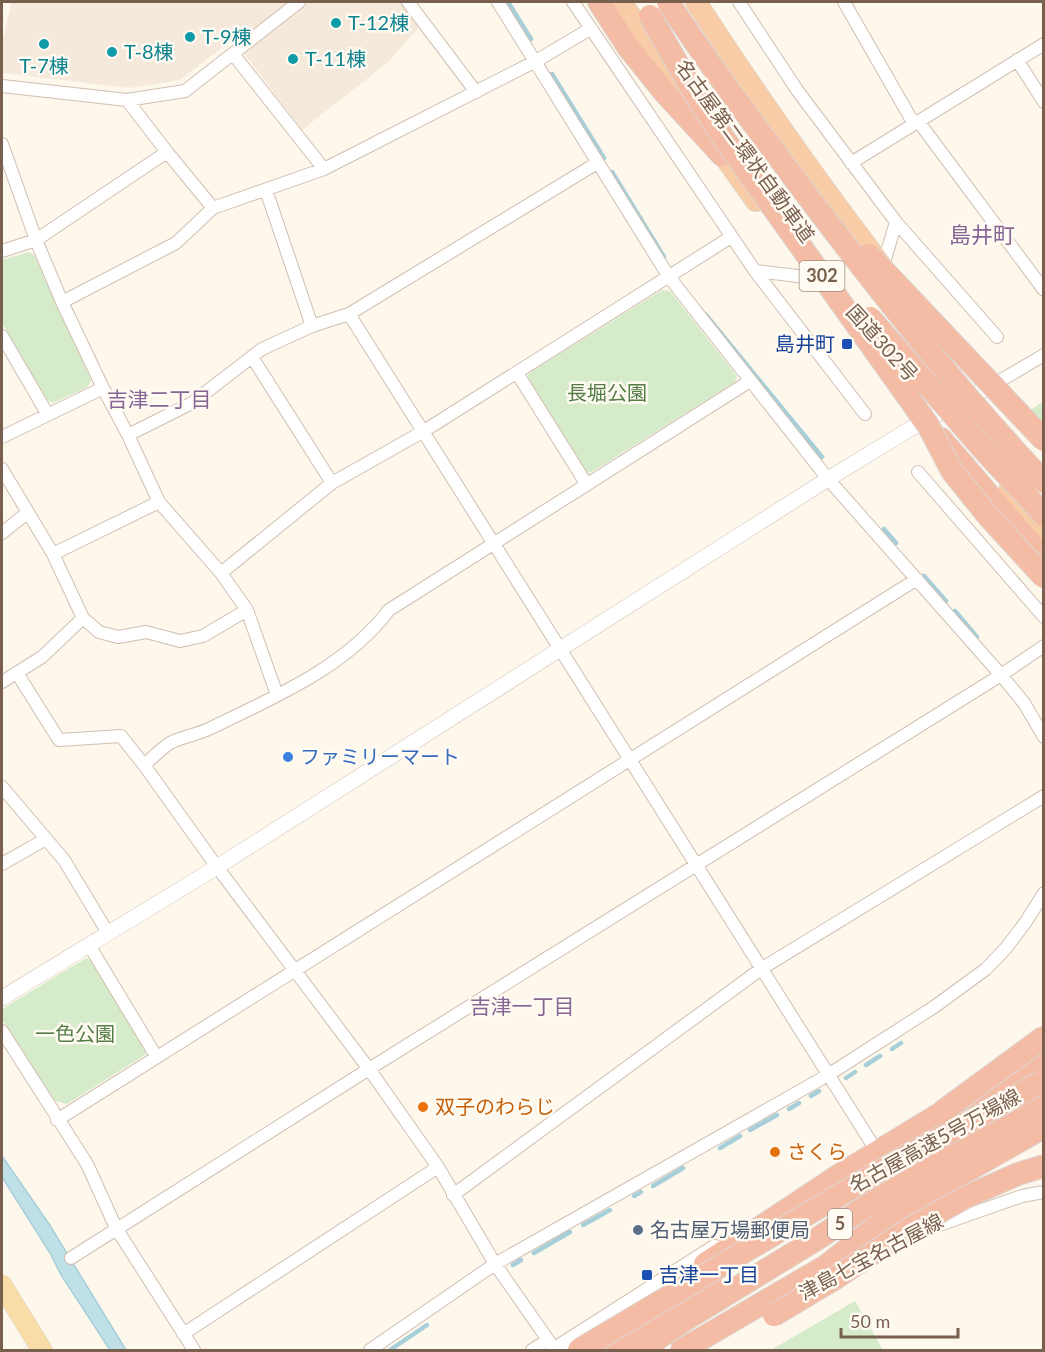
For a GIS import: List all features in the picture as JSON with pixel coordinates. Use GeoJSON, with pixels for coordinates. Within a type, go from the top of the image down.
{"type":"FeatureCollection","features":[{"type":"Feature","properties":{"kind":"highway"},"geometry":{"type":"LineString","coordinates":[[599,2],[628,48],[665,93],[722,155]]}},
{"type":"Feature","properties":{"kind":"highway","name":"国道302号"},"geometry":{"type":"LineString","coordinates":[[621,2],[747,190],[825,279],[936,418],[985,460],[1044,536]]}},
{"type":"Feature","properties":{"kind":"highway","name":"名古屋第二環状自動車道"},"geometry":{"type":"LineString","coordinates":[[668,2],[727,88],[858,263],[927,350],[996,431],[1044,482]]}},
{"type":"Feature","properties":{"kind":"highway","name":"302"},"geometry":{"type":"LineString","coordinates":[[696,2],[821,186],[883,266],[961,358],[1044,431]]}},
{"type":"Feature","properties":{"kind":"highway"},"geometry":{"type":"LineString","coordinates":[[645,9],[696,96],[725,140],[875,347],[936,418],[1044,559]]}},
{"type":"Feature","properties":{"kind":"highway","name":"名古屋第二環状自動車道"},"geometry":{"type":"LineString","coordinates":[[645,9],[705,100],[765,184],[839,280],[982,448],[1044,515]]}},
{"type":"Feature","properties":{"kind":"highway"},"geometry":{"type":"LineString","coordinates":[[786,166],[1044,440]]}},
{"type":"Feature","properties":{"kind":"highway"},"geometry":{"type":"LineString","coordinates":[[936,418],[952,471],[989,517],[1044,577]]}},
{"type":"Feature","properties":{"kind":"highway"},"geometry":{"type":"LineString","coordinates":[[942,1112],[1044,1036]]}},
{"type":"Feature","properties":{"kind":"highway"},"geometry":{"type":"LineString","coordinates":[[578,1350],[838,1176],[1044,1052]]}},
{"type":"Feature","properties":{"kind":"highway"},"geometry":{"type":"LineString","coordinates":[[612,1350],[685,1300],[881,1175],[1044,1057]]}},
{"type":"Feature","properties":{"kind":"highway","name":"名古屋高速5号万場線"},"geometry":{"type":"LineString","coordinates":[[578,1350],[892,1164],[1044,1081]]}},
{"type":"Feature","properties":{"kind":"highway","name":"名古屋高速5号万場線"},"geometry":{"type":"LineString","coordinates":[[641,1350],[688,1318],[820,1238],[895,1187],[1044,1104]]}},
{"type":"Feature","properties":{"kind":"highway"},"geometry":{"type":"LineString","coordinates":[[682,1350],[826,1266],[898,1210],[1044,1127]]}},
{"type":"Feature","properties":{"kind":"highway"},"geometry":{"type":"LineString","coordinates":[[714,1350],[834,1279],[918,1224],[993,1184],[1044,1165]]}},
{"type":"Feature","properties":{"kind":"main road"},"geometry":{"type":"LineString","coordinates":[[554,1347],[874,1147],[1044,1046]]}},
{"type":"Feature","properties":{"kind":"main road","name":"津島七宝名古屋線"},"geometry":{"type":"LineString","coordinates":[[698,1350],[1044,1165]]}},
{"type":"Feature","properties":{"kind":"main road"},"geometry":{"type":"LineString","coordinates":[[2,1285],[42,1350]]}},
{"type":"Feature","properties":{"kind":"street"},"geometry":{"type":"LineString","coordinates":[[2,86],[127,100],[185,91],[299,2]]}},
{"type":"Feature","properties":{"kind":"street"},"geometry":{"type":"LineString","coordinates":[[408,2],[476,92]]}},
{"type":"Feature","properties":{"kind":"street"},"geometry":{"type":"LineString","coordinates":[[498,2],[669,277],[828,479],[1024,703],[1044,738]]}},
{"type":"Feature","properties":{"kind":"street"},"geometry":{"type":"LineString","coordinates":[[573,2],[755,271],[865,414]]}},
{"type":"Feature","properties":{"kind":"street"},"geometry":{"type":"LineString","coordinates":[[739,2],[797,90],[851,164],[896,222],[997,337]]}},
{"type":"Feature","properties":{"kind":"street"},"geometry":{"type":"LineString","coordinates":[[844,2],[916,122],[1044,291]]}},
{"type":"Feature","properties":{"kind":"street"},"geometry":{"type":"LineString","coordinates":[[62,302],[176,243],[213,208],[324,170],[536,61],[590,29]]}},
{"type":"Feature","properties":{"kind":"street"},"geometry":{"type":"LineString","coordinates":[[851,164],[1044,44]]}},
{"type":"Feature","properties":{"kind":"street"},"geometry":{"type":"LineString","coordinates":[[232,54],[324,170]]}},
{"type":"Feature","properties":{"kind":"street"},"geometry":{"type":"LineString","coordinates":[[1017,60],[1044,102]]}},
{"type":"Feature","properties":{"kind":"street"},"geometry":{"type":"LineString","coordinates":[[127,100],[213,208]]}},
{"type":"Feature","properties":{"kind":"street"},"geometry":{"type":"LineString","coordinates":[[2,144],[36,240],[62,302],[159,502],[221,573],[247,609],[277,695]]}},
{"type":"Feature","properties":{"kind":"street"},"geometry":{"type":"LineString","coordinates":[[2,251],[36,240],[167,152]]}},
{"type":"Feature","properties":{"kind":"street"},"geometry":{"type":"LineString","coordinates":[[128,435],[192,403],[262,349],[312,326],[349,314],[597,163]]}},
{"type":"Feature","properties":{"kind":"street"},"geometry":{"type":"LineString","coordinates":[[266,190],[312,326]]}},
{"type":"Feature","properties":{"kind":"street"},"geometry":{"type":"LineString","coordinates":[[883,266],[896,222]]}},
{"type":"Feature","properties":{"kind":"street"},"geometry":{"type":"LineString","coordinates":[[221,573],[332,483],[424,432],[731,237]]}},
{"type":"Feature","properties":{"kind":"street"},"geometry":{"type":"LineString","coordinates":[[755,271],[825,279]]}},
{"type":"Feature","properties":{"kind":"street"},"geometry":{"type":"LineString","coordinates":[[349,314],[874,1147]]}},
{"type":"Feature","properties":{"kind":"street"},"geometry":{"type":"LineString","coordinates":[[2,336],[48,415]]}},
{"type":"Feature","properties":{"kind":"street"},"geometry":{"type":"LineString","coordinates":[[2,998],[217,867],[828,479],[910,429],[936,418],[1044,355]]}},
{"type":"Feature","properties":{"kind":"street"},"geometry":{"type":"LineString","coordinates":[[252,357],[332,483]]}},
{"type":"Feature","properties":{"kind":"street"},"geometry":{"type":"LineString","coordinates":[[517,373],[587,485]]}},
{"type":"Feature","properties":{"kind":"street"},"geometry":{"type":"LineString","coordinates":[[144,765],[171,742],[204,731],[324,669],[374,630],[388,610],[750,381]]}},
{"type":"Feature","properties":{"kind":"street"},"geometry":{"type":"LineString","coordinates":[[2,437],[103,388]]}},
{"type":"Feature","properties":{"kind":"street"},"geometry":{"type":"LineString","coordinates":[[2,469],[53,554],[83,618],[99,632],[118,637],[146,632],[180,641],[203,636],[247,609]]}},
{"type":"Feature","properties":{"kind":"street"},"geometry":{"type":"LineString","coordinates":[[918,472],[1044,617]]}},
{"type":"Feature","properties":{"kind":"street"},"geometry":{"type":"LineString","coordinates":[[53,554],[159,502]]}},
{"type":"Feature","properties":{"kind":"street"},"geometry":{"type":"LineString","coordinates":[[2,533],[27,513]]}},
{"type":"Feature","properties":{"kind":"street"},"geometry":{"type":"LineString","coordinates":[[57,1120],[917,579]]}},
{"type":"Feature","properties":{"kind":"street"},"geometry":{"type":"LineString","coordinates":[[2,682],[42,657],[83,618]]}},
{"type":"Feature","properties":{"kind":"street"},"geometry":{"type":"LineString","coordinates":[[71,1258],[1044,646]]}},
{"type":"Feature","properties":{"kind":"street"},"geometry":{"type":"LineString","coordinates":[[17,673],[59,740],[121,736],[144,765],[217,867],[369,1069],[438,1167],[495,1264],[554,1347],[532,1350]]}},
{"type":"Feature","properties":{"kind":"street"},"geometry":{"type":"LineString","coordinates":[[2,787],[64,860],[108,933]]}},
{"type":"Feature","properties":{"kind":"street"},"geometry":{"type":"LineString","coordinates":[[453,1195],[761,969],[1044,796]]}},
{"type":"Feature","properties":{"kind":"street"},"geometry":{"type":"LineString","coordinates":[[2,864],[46,838]]}},
{"type":"Feature","properties":{"kind":"street"},"geometry":{"type":"LineString","coordinates":[[370,1350],[495,1264],[828,1075],[934,1007],[986,969],[1006,948],[1044,893]]}},
{"type":"Feature","properties":{"kind":"street"},"geometry":{"type":"LineString","coordinates":[[88,945],[156,1056]]}},
{"type":"Feature","properties":{"kind":"street"},"geometry":{"type":"LineString","coordinates":[[2,1031],[87,1164],[116,1228],[194,1350]]}},
{"type":"Feature","properties":{"kind":"street"},"geometry":{"type":"LineString","coordinates":[[183,1334],[438,1167]]}},
{"type":"Feature","properties":{"kind":"street"},"geometry":{"type":"LineString","coordinates":[[913,1234],[1022,1196],[1044,1192]]}},
{"type":"Feature","properties":{"kind":"shaded area"},"geometry":{"type":"Polygon","coordinates":[[[12,2],[405,2],[422,24],[388,62],[302,130],[233,39],[180,80],[129,88],[3,73],[2,43],[12,2]]]}},
{"type":"Feature","properties":{"kind":"green space"},"geometry":{"type":"Polygon","coordinates":[[[29,252],[34,255],[91,380],[88,387],[53,403],[47,400],[2,323],[2,260],[29,252]]]}},
{"type":"Feature","properties":{"kind":"green space","name":"長堀公園"},"geometry":{"type":"Polygon","coordinates":[[[662,290],[670,291],[737,376],[735,382],[590,473],[584,471],[527,380],[529,373],[662,290]]]}},
{"type":"Feature","properties":{"kind":"green space"},"geometry":{"type":"Polygon","coordinates":[[[1043,402],[1043,435],[1027,412],[1043,402]]]}},
{"type":"Feature","properties":{"kind":"green space","name":"一色公園"},"geometry":{"type":"Polygon","coordinates":[[[86,958],[93,961],[147,1049],[145,1055],[67,1104],[55,1101],[2,1019],[2,1009],[86,958]]]}},
{"type":"Feature","properties":{"kind":"green space"},"geometry":{"type":"Polygon","coordinates":[[[855,1301],[883,1350],[771,1350],[855,1301]]]}},
{"type":"Feature","properties":{"kind":"water"},"geometry":{"type":"Polygon","coordinates":[[[2,1156],[49,1224],[126,1350],[110,1350],[61,1275],[50,1253],[2,1177],[2,1156]]]}},
{"type":"Feature","properties":{"kind":"waterway"},"geometry":{"type":"LineString","coordinates":[[508,2],[531,39]]}},
{"type":"Feature","properties":{"kind":"waterway"},"geometry":{"type":"LineString","coordinates":[[552,74],[604,158]]}},
{"type":"Feature","properties":{"kind":"waterway"},"geometry":{"type":"LineString","coordinates":[[612,172],[664,257]]}},
{"type":"Feature","properties":{"kind":"waterway"},"geometry":{"type":"LineString","coordinates":[[706,315],[822,457]]}},
{"type":"Feature","properties":{"kind":"waterway"},"geometry":{"type":"LineString","coordinates":[[884,529],[896,543]]}},
{"type":"Feature","properties":{"kind":"waterway"},"geometry":{"type":"LineString","coordinates":[[924,576],[946,601]]}},
{"type":"Feature","properties":{"kind":"waterway"},"geometry":{"type":"LineString","coordinates":[[955,611],[977,637]]}},
{"type":"Feature","properties":{"kind":"waterway"},"geometry":{"type":"LineString","coordinates":[[892,1049],[901,1043]]}},
{"type":"Feature","properties":{"kind":"waterway"},"geometry":{"type":"LineString","coordinates":[[866,1065],[880,1056]]}},
{"type":"Feature","properties":{"kind":"waterway"},"geometry":{"type":"LineString","coordinates":[[846,1078],[855,1072]]}},
{"type":"Feature","properties":{"kind":"waterway"},"geometry":{"type":"LineString","coordinates":[[811,1096],[819,1091]]}},
{"type":"Feature","properties":{"kind":"waterway"},"geometry":{"type":"LineString","coordinates":[[789,1109],[799,1103]]}},
{"type":"Feature","properties":{"kind":"waterway"},"geometry":{"type":"LineString","coordinates":[[750,1130],[777,1115]]}},
{"type":"Feature","properties":{"kind":"waterway"},"geometry":{"type":"LineString","coordinates":[[720,1148],[740,1136]]}},
{"type":"Feature","properties":{"kind":"waterway"},"geometry":{"type":"LineString","coordinates":[[653,1186],[683,1168]]}},
{"type":"Feature","properties":{"kind":"waterway"},"geometry":{"type":"LineString","coordinates":[[634,1196],[641,1192]]}},
{"type":"Feature","properties":{"kind":"waterway"},"geometry":{"type":"LineString","coordinates":[[583,1225],[610,1210]]}},
{"type":"Feature","properties":{"kind":"waterway"},"geometry":{"type":"LineString","coordinates":[[534,1253],[570,1232]]}},
{"type":"Feature","properties":{"kind":"waterway"},"geometry":{"type":"LineString","coordinates":[[513,1265],[521,1260]]}},
{"type":"Feature","properties":{"kind":"waterway"},"geometry":{"type":"LineString","coordinates":[[390,1350],[427,1325]]}},
{"type":"Feature","properties":{"kind":"place","name":"T-12棟"},"geometry":{"type":"Point","coordinates":[336,23]}},
{"type":"Feature","properties":{"kind":"place","name":"T-9棟"},"geometry":{"type":"Point","coordinates":[190,37]}},
{"type":"Feature","properties":{"kind":"place","name":"T-7棟"},"geometry":{"type":"Point","coordinates":[44,44]}},
{"type":"Feature","properties":{"kind":"place","name":"T-8棟"},"geometry":{"type":"Point","coordinates":[112,52]}},
{"type":"Feature","properties":{"kind":"place","name":"T-11棟"},"geometry":{"type":"Point","coordinates":[293,59]}},
{"type":"Feature","properties":{"kind":"place","name":"島井町"},"geometry":{"type":"Point","coordinates":[847,344]}},
{"type":"Feature","properties":{"kind":"place","name":"ファミリーマート"},"geometry":{"type":"Point","coordinates":[288,757]}},
{"type":"Feature","properties":{"kind":"place","name":"双子のわらじ"},"geometry":{"type":"Point","coordinates":[423,1107]}},
{"type":"Feature","properties":{"kind":"place","name":"さくら"},"geometry":{"type":"Point","coordinates":[775,1152]}},
{"type":"Feature","properties":{"kind":"place","name":"名古屋万場郵便局"},"geometry":{"type":"Point","coordinates":[638,1230]}},
{"type":"Feature","properties":{"kind":"place","name":"吉津一丁目"},"geometry":{"type":"Point","coordinates":[647,1275]}},
{"type":"Feature","properties":{"kind":"district","name":"島井町"},"geometry":{"type":"Point","coordinates":[982,235]}},
{"type":"Feature","properties":{"kind":"district","name":"吉津二丁目"},"geometry":{"type":"Point","coordinates":[159,400]}},
{"type":"Feature","properties":{"kind":"district","name":"吉津一丁目"},"geometry":{"type":"Point","coordinates":[522,1007]}}]}
